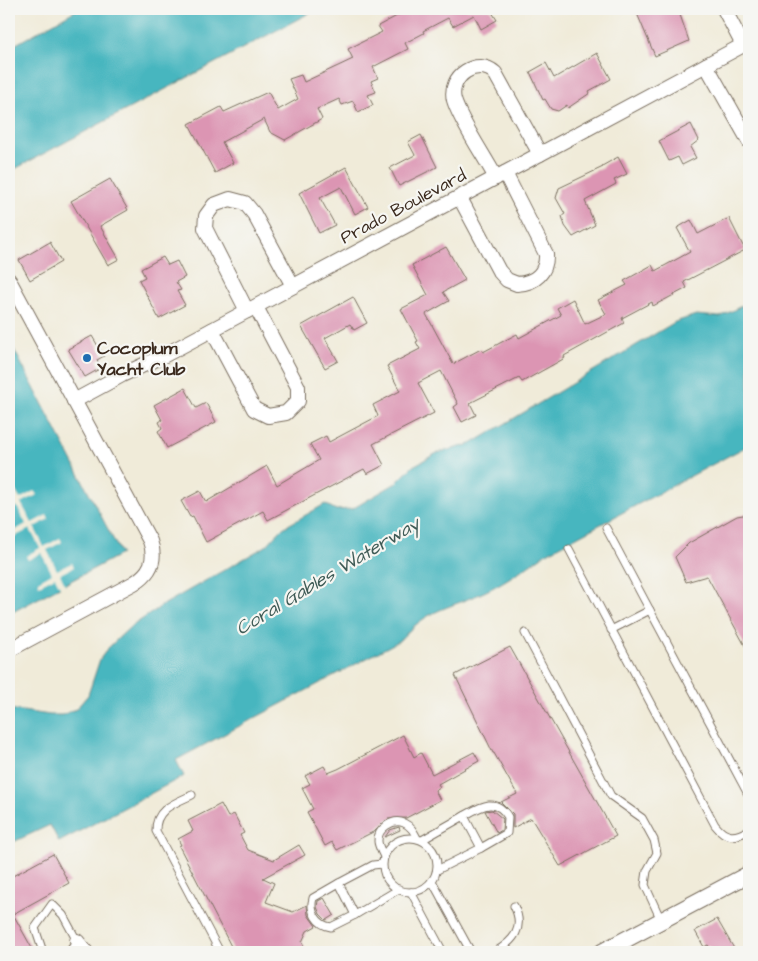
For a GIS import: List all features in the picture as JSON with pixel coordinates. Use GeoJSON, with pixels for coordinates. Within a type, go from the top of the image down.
{"type":"FeatureCollection","features":[{"type":"Feature","properties":{"kind":"street"},"geometry":{"type":"LineString","coordinates":[[724,9],[746,44]]}},
{"type":"Feature","properties":{"kind":"street","name":"Prado Boulevard"},"geometry":{"type":"LineString","coordinates":[[74,401],[212,330],[746,44]]}},
{"type":"Feature","properties":{"kind":"street"},"geometry":{"type":"LineString","coordinates":[[706,65],[749,141]]}},
{"type":"Feature","properties":{"kind":"street"},"geometry":{"type":"LineString","coordinates":[[460,198],[503,276],[517,284],[534,280],[545,267],[546,254],[454,98],[456,81],[465,71],[478,66],[490,69],[495,73],[540,154]]}},
{"type":"Feature","properties":{"kind":"street"},"geometry":{"type":"LineString","coordinates":[[212,330],[254,409],[268,416],[286,413],[298,401],[298,387],[204,228],[209,209],[219,202],[236,200],[250,208],[293,286]]}},
{"type":"Feature","properties":{"kind":"street"},"geometry":{"type":"LineString","coordinates":[[9,280],[153,548],[152,565],[148,572],[134,583],[9,650]]}},
{"type":"Feature","properties":{"kind":"street"},"geometry":{"type":"LineString","coordinates":[[602,952],[749,874]]}},
{"type":"Feature","properties":{"kind":"street"},"geometry":{"type":"LineString","coordinates":[[73,947],[86,952]]}},
{"type":"Feature","properties":{"kind":"lane"},"geometry":{"type":"LineString","coordinates":[[606,528],[749,796]]}},
{"type":"Feature","properties":{"kind":"lane"},"geometry":{"type":"LineString","coordinates":[[568,548],[715,825],[729,837],[737,837],[749,830]]}},
{"type":"Feature","properties":{"kind":"lane"},"geometry":{"type":"LineString","coordinates":[[611,630],[650,610]]}},
{"type":"Feature","properties":{"kind":"lane"},"geometry":{"type":"LineString","coordinates":[[525,633],[610,796],[642,818],[654,840],[657,853],[647,871],[645,885],[662,921]]}},
{"type":"Feature","properties":{"kind":"lane"},"geometry":{"type":"LineString","coordinates":[[192,794],[160,813],[157,818],[156,831],[220,952]]}},
{"type":"Feature","properties":{"kind":"lane"},"geometry":{"type":"LineString","coordinates":[[399,890],[331,927],[322,924],[314,916],[311,905],[313,898],[383,860],[387,850],[398,840],[405,838],[420,839],[485,804],[491,804],[500,808],[508,817],[507,834],[437,870]]}},
{"type":"Feature","properties":{"kind":"lane"},"geometry":{"type":"LineString","coordinates":[[464,816],[481,848]]}},
{"type":"Feature","properties":{"kind":"lane"},"geometry":{"type":"LineString","coordinates":[[394,822],[405,823],[420,839],[435,853],[437,870],[432,881],[420,890],[411,892],[399,890],[386,878],[378,837],[389,824],[394,822]]}},
{"type":"Feature","properties":{"kind":"lane"},"geometry":{"type":"LineString","coordinates":[[432,881],[470,952]]}},
{"type":"Feature","properties":{"kind":"lane"},"geometry":{"type":"LineString","coordinates":[[339,883],[355,915]]}},
{"type":"Feature","properties":{"kind":"lane"},"geometry":{"type":"LineString","coordinates":[[411,892],[443,952]]}},
{"type":"Feature","properties":{"kind":"lane"},"geometry":{"type":"LineString","coordinates":[[43,952],[35,928],[52,904],[63,915],[73,947]]}},
{"type":"Feature","properties":{"kind":"lane"},"geometry":{"type":"LineString","coordinates":[[495,952],[510,942],[518,930],[519,918],[514,906]]}},
{"type":"Feature","properties":{"kind":"water"},"geometry":{"type":"Polygon","coordinates":[[[78,9],[317,9],[9,172],[9,48],[78,9]]]}},
{"type":"Feature","properties":{"kind":"water","name":"Coral Gables Waterway"},"geometry":{"type":"Polygon","coordinates":[[[749,302],[749,445],[545,554],[493,587],[426,617],[399,641],[176,760],[184,776],[59,842],[50,825],[9,844],[9,709],[62,715],[76,709],[88,695],[100,659],[108,648],[129,628],[163,605],[266,546],[283,528],[325,504],[336,510],[352,509],[396,483],[413,466],[437,453],[471,444],[675,322],[696,315],[720,317],[749,302]]]}},
{"type":"Feature","properties":{"kind":"water"},"geometry":{"type":"Polygon","coordinates":[[[9,340],[121,554],[9,614],[9,340]]]}},
{"type":"Feature","properties":{"kind":"pier"},"geometry":{"type":"Polygon","coordinates":[[[9,479],[20,499],[34,491],[37,495],[21,503],[32,523],[47,515],[49,519],[34,527],[44,547],[60,538],[62,542],[47,550],[57,570],[72,563],[74,567],[60,574],[66,586],[61,589],[55,577],[39,585],[38,581],[52,573],[41,553],[28,560],[26,556],[40,548],[30,529],[14,537],[11,533],[26,524],[17,506],[9,510],[9,503],[14,500],[9,490],[9,479]]]}},
{"type":"Feature","properties":{"kind":"building"},"geometry":{"type":"Polygon","coordinates":[[[410,9],[490,9],[497,20],[481,29],[474,15],[453,26],[448,18],[423,31],[424,33],[405,43],[408,49],[373,67],[378,78],[371,81],[376,92],[368,95],[373,105],[358,112],[353,101],[342,105],[339,99],[317,109],[322,119],[285,140],[270,132],[264,119],[222,142],[233,163],[215,173],[189,124],[221,107],[224,112],[268,92],[278,110],[298,99],[289,79],[301,75],[304,82],[353,59],[348,49],[382,32],[378,26],[410,9]]]}},
{"type":"Feature","properties":{"kind":"building"},"geometry":{"type":"Polygon","coordinates":[[[643,9],[678,9],[689,41],[655,56],[636,11],[643,9]]]}},
{"type":"Feature","properties":{"kind":"building"},"geometry":{"type":"Polygon","coordinates":[[[597,53],[611,79],[589,91],[590,93],[568,108],[567,105],[558,111],[551,109],[545,99],[543,100],[530,72],[546,63],[554,78],[597,53]]]}},
{"type":"Feature","properties":{"kind":"building"},"geometry":{"type":"Polygon","coordinates":[[[691,124],[699,140],[690,147],[696,158],[682,165],[678,157],[669,161],[659,141],[691,124]]]}},
{"type":"Feature","properties":{"kind":"building"},"geometry":{"type":"Polygon","coordinates":[[[421,135],[437,167],[399,186],[390,168],[415,155],[408,142],[421,135]]]}},
{"type":"Feature","properties":{"kind":"building"},"geometry":{"type":"Polygon","coordinates":[[[618,157],[627,174],[614,180],[616,184],[585,201],[595,225],[573,237],[565,226],[562,216],[565,214],[556,198],[559,188],[603,167],[618,157]]]}},
{"type":"Feature","properties":{"kind":"building"},"geometry":{"type":"Polygon","coordinates":[[[346,167],[368,207],[355,214],[341,187],[320,198],[335,225],[319,233],[299,193],[346,167]]]}},
{"type":"Feature","properties":{"kind":"building"},"geometry":{"type":"Polygon","coordinates":[[[110,179],[128,210],[100,226],[119,259],[108,265],[71,201],[110,179]]]}},
{"type":"Feature","properties":{"kind":"building"},"geometry":{"type":"Polygon","coordinates":[[[729,218],[745,250],[684,282],[687,288],[653,306],[652,302],[622,318],[624,323],[522,382],[519,378],[470,403],[476,415],[462,422],[454,407],[458,404],[441,371],[418,383],[434,413],[373,444],[384,465],[367,474],[364,469],[268,520],[263,511],[206,542],[193,516],[190,517],[181,501],[200,491],[206,502],[267,466],[277,485],[319,460],[310,444],[326,436],[329,442],[378,416],[373,405],[400,391],[387,366],[420,349],[416,342],[418,341],[401,309],[428,295],[412,265],[446,247],[465,280],[443,292],[449,301],[426,314],[453,364],[481,349],[483,352],[517,334],[519,338],[561,315],[557,308],[573,299],[585,324],[606,314],[598,300],[627,285],[624,281],[652,265],[655,271],[690,252],[677,228],[691,220],[698,234],[729,218]]]}},
{"type":"Feature","properties":{"kind":"building"},"geometry":{"type":"Polygon","coordinates":[[[50,242],[61,262],[30,280],[19,260],[50,242]]]}},
{"type":"Feature","properties":{"kind":"building"},"geometry":{"type":"Polygon","coordinates":[[[163,257],[168,265],[177,261],[185,277],[176,282],[181,290],[177,291],[185,305],[159,319],[139,280],[145,277],[141,269],[163,257]]]}},
{"type":"Feature","properties":{"kind":"building"},"geometry":{"type":"Polygon","coordinates":[[[353,297],[367,323],[354,330],[350,324],[325,338],[338,361],[325,368],[301,326],[353,297]]]}},
{"type":"Feature","properties":{"kind":"building","name":"Cocoplum Yacht Club"},"geometry":{"type":"Polygon","coordinates":[[[92,336],[104,356],[97,360],[101,368],[85,377],[68,349],[92,336]]]}},
{"type":"Feature","properties":{"kind":"building"},"geometry":{"type":"Polygon","coordinates":[[[185,388],[196,408],[206,403],[216,422],[167,448],[158,431],[162,428],[159,422],[162,420],[154,405],[185,388]]]}},
{"type":"Feature","properties":{"kind":"building"},"geometry":{"type":"Polygon","coordinates":[[[749,514],[749,653],[707,576],[686,582],[675,557],[689,543],[737,516],[749,514]]]}},
{"type":"Feature","properties":{"kind":"building"},"geometry":{"type":"Polygon","coordinates":[[[510,647],[616,836],[560,866],[531,818],[513,828],[513,814],[501,802],[517,794],[493,753],[455,675],[510,647]]]}},
{"type":"Feature","properties":{"kind":"building"},"geometry":{"type":"Polygon","coordinates":[[[403,735],[414,757],[421,753],[432,774],[474,752],[479,761],[438,784],[440,787],[435,790],[440,800],[406,818],[388,819],[375,831],[337,850],[332,842],[325,846],[307,812],[313,809],[302,788],[310,784],[305,776],[324,766],[328,773],[338,769],[403,735]]]}},
{"type":"Feature","properties":{"kind":"building"},"geometry":{"type":"Polygon","coordinates":[[[221,804],[228,817],[234,814],[244,833],[240,835],[248,850],[274,860],[299,845],[305,855],[263,878],[274,883],[266,902],[293,912],[307,905],[308,915],[316,926],[307,931],[302,942],[307,952],[234,952],[179,846],[181,845],[178,839],[193,831],[188,821],[221,804]]]}},
{"type":"Feature","properties":{"kind":"building"},"geometry":{"type":"Polygon","coordinates":[[[492,810],[503,819],[502,830],[497,833],[485,811],[492,810]]]}},
{"type":"Feature","properties":{"kind":"building"},"geometry":{"type":"Polygon","coordinates":[[[399,827],[400,830],[385,837],[390,830],[399,827]]]}},
{"type":"Feature","properties":{"kind":"building"},"geometry":{"type":"Polygon","coordinates":[[[53,854],[69,883],[13,914],[34,952],[9,952],[9,878],[53,854]]]}},
{"type":"Feature","properties":{"kind":"building"},"geometry":{"type":"Polygon","coordinates":[[[324,898],[334,915],[326,920],[320,914],[317,907],[318,901],[324,898]]]}},
{"type":"Feature","properties":{"kind":"building"},"geometry":{"type":"Polygon","coordinates":[[[717,919],[736,952],[713,952],[708,945],[704,947],[695,931],[717,919]]]}},
{"type":"Feature","properties":{"kind":"place","name":"Cocoplum Yacht Club"},"geometry":{"type":"Point","coordinates":[87,358]}}]}
